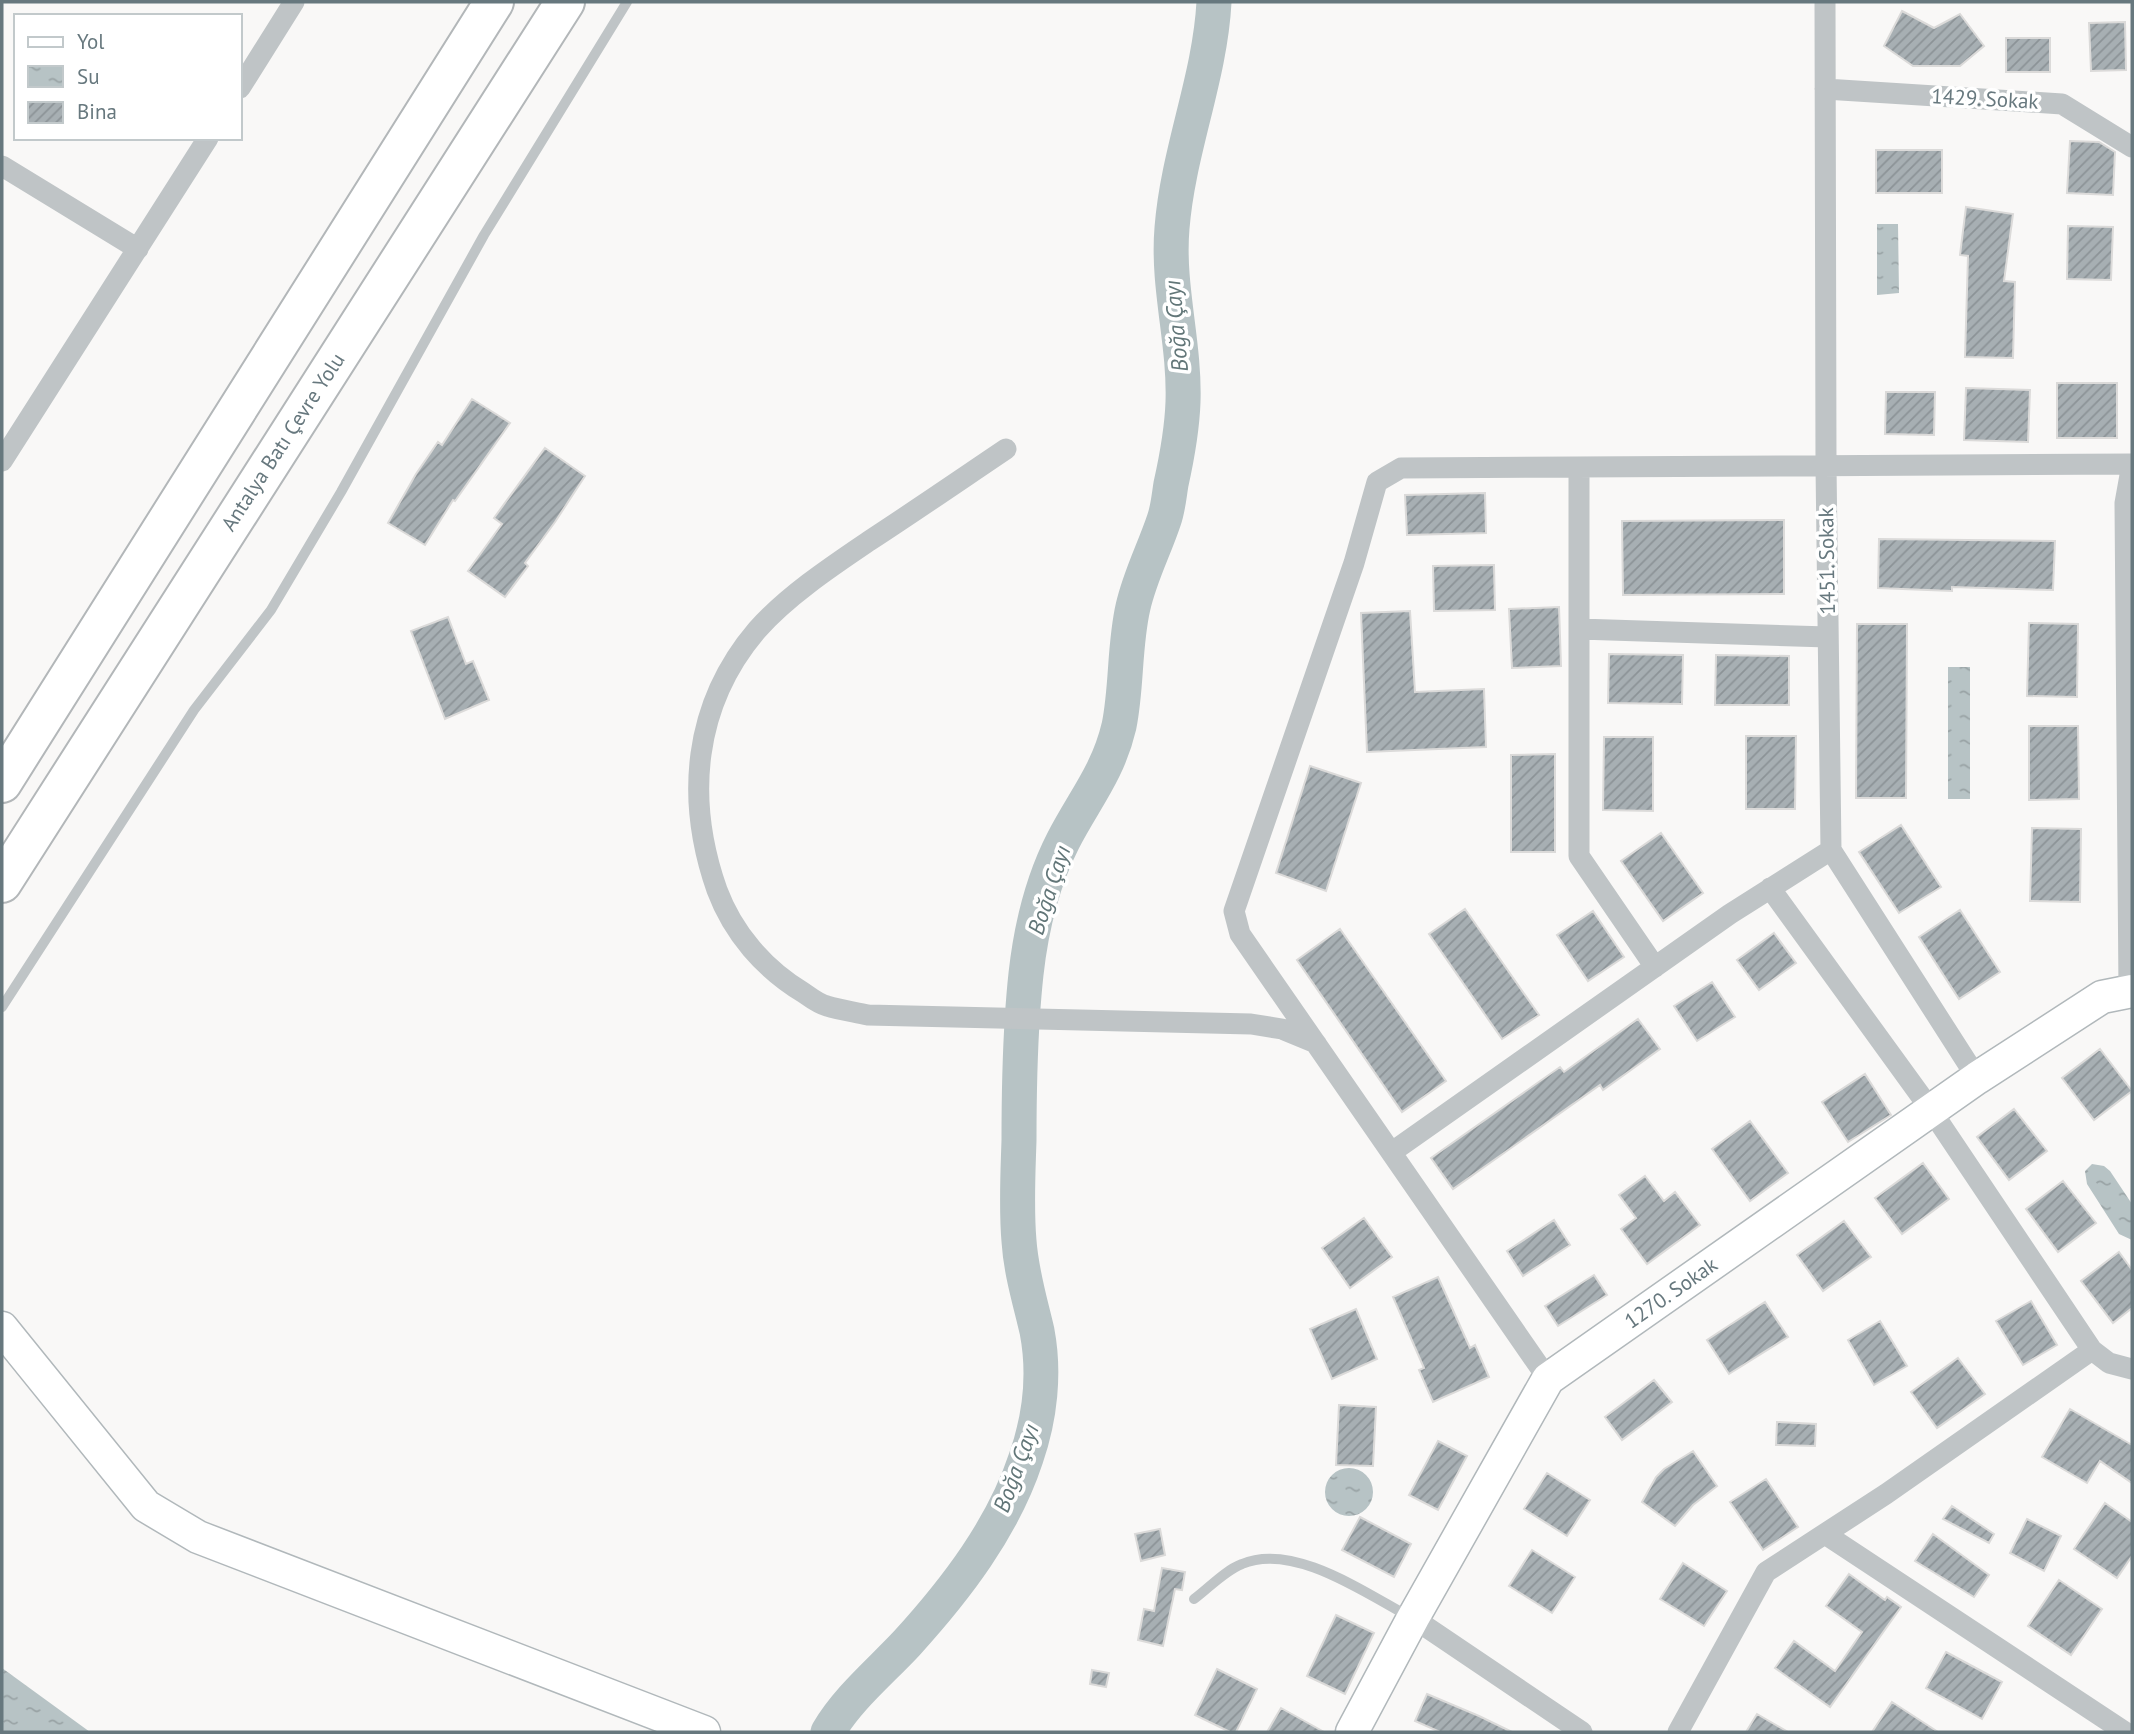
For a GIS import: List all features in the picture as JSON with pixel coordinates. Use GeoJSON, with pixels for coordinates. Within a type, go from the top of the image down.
{"type":"FeatureCollection","features":[{"type":"Feature","properties":{"kind":"highway"},"geometry":{"type":"LineString","coordinates":[[2,783],[494,2]]}},
{"type":"Feature","properties":{"kind":"highway","name":"Antalya Batı Çevre Yolu"},"geometry":{"type":"LineString","coordinates":[[2,883],[565,2]]}},
{"type":"Feature","properties":{"kind":"street"},"geometry":{"type":"LineString","coordinates":[[242,85],[294,2]]}},
{"type":"Feature","properties":{"kind":"street","name":"1451. Sokak"},"geometry":{"type":"LineString","coordinates":[[1825,2],[1826,466],[1831,850]]}},
{"type":"Feature","properties":{"kind":"street","name":"1429. Sokak"},"geometry":{"type":"LineString","coordinates":[[1825,89],[2062,104],[2132,147]]}},
{"type":"Feature","properties":{"kind":"street"},"geometry":{"type":"LineString","coordinates":[[2,461],[207,140]]}},
{"type":"Feature","properties":{"kind":"street"},"geometry":{"type":"LineString","coordinates":[[2,166],[138,249]]}},
{"type":"Feature","properties":{"kind":"street"},"geometry":{"type":"LineString","coordinates":[[1006,449],[815,578],[758,630],[729,671],[710,710],[699,759],[699,810],[706,858],[724,909],[748,946],[782,980],[824,1006],[868,1015],[1251,1024],[1282,1029],[1316,1043]]}},
{"type":"Feature","properties":{"kind":"street"},"geometry":{"type":"LineString","coordinates":[[1548,1379],[1240,934],[1234,911],[1354,564],[1377,482],[1401,468],[2132,464],[2124,503],[2129,639],[2131,991]]}},
{"type":"Feature","properties":{"kind":"street"},"geometry":{"type":"LineString","coordinates":[[1579,467],[1579,856],[1655,967]]}},
{"type":"Feature","properties":{"kind":"street"},"geometry":{"type":"LineString","coordinates":[[1579,629],[1828,637]]}},
{"type":"Feature","properties":{"kind":"street"},"geometry":{"type":"LineString","coordinates":[[1392,1152],[1655,967],[1770,888],[1831,850],[1977,1078]]}},
{"type":"Feature","properties":{"kind":"street"},"geometry":{"type":"LineString","coordinates":[[1770,888],[1931,1110],[2092,1350],[2109,1363],[2132,1369]]}},
{"type":"Feature","properties":{"kind":"street","name":"1270. Sokak"},"geometry":{"type":"LineString","coordinates":[[1352,1732],[1548,1379],[1977,1078],[2102,997],[2131,991]]}},
{"type":"Feature","properties":{"kind":"street"},"geometry":{"type":"LineString","coordinates":[[2,1328],[145,1506],[198,1537],[704,1732]]}},
{"type":"Feature","properties":{"kind":"street"},"geometry":{"type":"LineString","coordinates":[[1678,1732],[1766,1572],[2092,1350]]}},
{"type":"Feature","properties":{"kind":"street"},"geometry":{"type":"LineString","coordinates":[[1825,1534],[2125,1732]]}},
{"type":"Feature","properties":{"kind":"street"},"geometry":{"type":"LineString","coordinates":[[1413,1618],[1581,1732]]}},
{"type":"Feature","properties":{"kind":"lane"},"geometry":{"type":"LineString","coordinates":[[2,1007],[194,710],[271,610],[341,492],[484,234],[627,2]]}},
{"type":"Feature","properties":{"kind":"lane"},"geometry":{"type":"LineString","coordinates":[[1194,1599],[1241,1564],[1283,1558],[1307,1563],[1413,1618]]}},
{"type":"Feature","properties":{"kind":"water"},"geometry":{"type":"Polygon","coordinates":[[[1877,224],[1898,224],[1899,293],[1877,295],[1877,224]]]}},
{"type":"Feature","properties":{"kind":"water"},"geometry":{"type":"Polygon","coordinates":[[[1948,667],[1970,667],[1970,799],[1948,799],[1948,667]]]}},
{"type":"Feature","properties":{"kind":"water"},"geometry":{"type":"Polygon","coordinates":[[[2092,1164],[2104,1166],[2110,1171],[2132,1204],[2132,1240],[2119,1234],[2087,1184],[2085,1171],[2092,1164]]]}},
{"type":"Feature","properties":{"kind":"water"},"geometry":{"type":"Polygon","coordinates":[[[1349,1468],[1366,1475],[1373,1492],[1366,1509],[1349,1516],[1332,1509],[1325,1492],[1332,1475],[1349,1468]]]}},
{"type":"Feature","properties":{"kind":"water"},"geometry":{"type":"Polygon","coordinates":[[[2,1668],[90,1732],[2,1732],[2,1668]]]}},
{"type":"Feature","properties":{"kind":"building"},"geometry":{"type":"Polygon","coordinates":[[[1902,11],[1934,28],[1960,14],[1984,46],[1960,66],[1913,66],[1884,46],[1902,11]]]}},
{"type":"Feature","properties":{"kind":"building"},"geometry":{"type":"Polygon","coordinates":[[[2125,22],[2126,70],[2091,71],[2089,23],[2125,22]]]}},
{"type":"Feature","properties":{"kind":"building"},"geometry":{"type":"Polygon","coordinates":[[[2006,38],[2050,38],[2050,72],[2006,72],[2006,38]]]}},
{"type":"Feature","properties":{"kind":"building"},"geometry":{"type":"Polygon","coordinates":[[[2070,141],[2099,142],[2115,152],[2113,195],[2067,193],[2070,141]]]}},
{"type":"Feature","properties":{"kind":"building"},"geometry":{"type":"Polygon","coordinates":[[[1876,150],[1942,150],[1942,193],[1876,193],[1876,150]]]}},
{"type":"Feature","properties":{"kind":"building"},"geometry":{"type":"Polygon","coordinates":[[[1966,207],[2013,214],[2004,281],[2015,282],[2013,358],[1965,357],[1968,256],[1960,255],[1966,207]]]}},
{"type":"Feature","properties":{"kind":"building"},"geometry":{"type":"Polygon","coordinates":[[[2068,226],[2113,227],[2111,280],[2067,279],[2068,226]]]}},
{"type":"Feature","properties":{"kind":"building"},"geometry":{"type":"Polygon","coordinates":[[[2057,383],[2117,383],[2117,438],[2057,438],[2057,383]]]}},
{"type":"Feature","properties":{"kind":"building"},"geometry":{"type":"Polygon","coordinates":[[[1966,388],[2030,390],[2028,442],[1964,440],[1966,388]]]}},
{"type":"Feature","properties":{"kind":"building"},"geometry":{"type":"Polygon","coordinates":[[[1886,392],[1935,392],[1934,435],[1885,434],[1886,392]]]}},
{"type":"Feature","properties":{"kind":"building"},"geometry":{"type":"Polygon","coordinates":[[[472,399],[510,423],[455,501],[453,500],[425,545],[388,523],[416,474],[438,442],[442,445],[472,399]]]}},
{"type":"Feature","properties":{"kind":"building"},"geometry":{"type":"Polygon","coordinates":[[[545,448],[585,476],[505,597],[468,571],[502,524],[494,518],[545,448]]]}},
{"type":"Feature","properties":{"kind":"building"},"geometry":{"type":"Polygon","coordinates":[[[1485,493],[1486,533],[1407,535],[1405,495],[1485,493]]]}},
{"type":"Feature","properties":{"kind":"building"},"geometry":{"type":"Polygon","coordinates":[[[1784,520],[1784,594],[1623,595],[1622,521],[1784,520]]]}},
{"type":"Feature","properties":{"kind":"building"},"geometry":{"type":"Polygon","coordinates":[[[1879,539],[2055,541],[2053,590],[1952,587],[1952,591],[1878,588],[1879,539]]]}},
{"type":"Feature","properties":{"kind":"building"},"geometry":{"type":"Polygon","coordinates":[[[1494,565],[1495,610],[1434,611],[1433,566],[1494,565]]]}},
{"type":"Feature","properties":{"kind":"building"},"geometry":{"type":"Polygon","coordinates":[[[1559,607],[1561,666],[1512,668],[1509,609],[1559,607]]]}},
{"type":"Feature","properties":{"kind":"building"},"geometry":{"type":"Polygon","coordinates":[[[1410,611],[1415,692],[1484,689],[1486,747],[1367,752],[1361,613],[1410,611]]]}},
{"type":"Feature","properties":{"kind":"building"},"geometry":{"type":"Polygon","coordinates":[[[448,617],[466,664],[473,661],[489,700],[445,719],[411,631],[448,617]]]}},
{"type":"Feature","properties":{"kind":"building"},"geometry":{"type":"Polygon","coordinates":[[[2029,623],[2078,624],[2077,697],[2027,696],[2029,623]]]}},
{"type":"Feature","properties":{"kind":"building"},"geometry":{"type":"Polygon","coordinates":[[[1857,624],[1907,624],[1906,798],[1856,798],[1857,624]]]}},
{"type":"Feature","properties":{"kind":"building"},"geometry":{"type":"Polygon","coordinates":[[[1609,654],[1683,655],[1682,704],[1608,703],[1609,654]]]}},
{"type":"Feature","properties":{"kind":"building"},"geometry":{"type":"Polygon","coordinates":[[[1716,655],[1789,656],[1789,705],[1715,705],[1716,655]]]}},
{"type":"Feature","properties":{"kind":"building"},"geometry":{"type":"Polygon","coordinates":[[[2029,726],[2078,726],[2079,799],[2029,800],[2029,726]]]}},
{"type":"Feature","properties":{"kind":"building"},"geometry":{"type":"Polygon","coordinates":[[[1746,736],[1796,736],[1795,809],[1746,809],[1746,736]]]}},
{"type":"Feature","properties":{"kind":"building"},"geometry":{"type":"Polygon","coordinates":[[[1604,737],[1653,737],[1653,811],[1603,810],[1604,737]]]}},
{"type":"Feature","properties":{"kind":"building"},"geometry":{"type":"Polygon","coordinates":[[[1555,754],[1555,852],[1511,852],[1511,755],[1555,754]]]}},
{"type":"Feature","properties":{"kind":"building"},"geometry":{"type":"Polygon","coordinates":[[[1310,766],[1361,783],[1326,891],[1276,873],[1310,766]]]}},
{"type":"Feature","properties":{"kind":"building"},"geometry":{"type":"Polygon","coordinates":[[[1901,825],[1941,887],[1899,913],[1859,852],[1901,825]]]}},
{"type":"Feature","properties":{"kind":"building"},"geometry":{"type":"Polygon","coordinates":[[[2032,828],[2081,829],[2080,902],[2030,901],[2032,828]]]}},
{"type":"Feature","properties":{"kind":"building"},"geometry":{"type":"Polygon","coordinates":[[[1661,833],[1703,893],[1663,921],[1621,861],[1661,833]]]}},
{"type":"Feature","properties":{"kind":"building"},"geometry":{"type":"Polygon","coordinates":[[[1465,909],[1539,1015],[1502,1039],[1429,934],[1465,909]]]}},
{"type":"Feature","properties":{"kind":"building"},"geometry":{"type":"Polygon","coordinates":[[[1960,910],[2000,972],[1959,999],[1919,937],[1960,910]]]}},
{"type":"Feature","properties":{"kind":"building"},"geometry":{"type":"Polygon","coordinates":[[[1593,911],[1624,957],[1588,981],[1557,935],[1593,911]]]}},
{"type":"Feature","properties":{"kind":"building"},"geometry":{"type":"Polygon","coordinates":[[[1340,929],[1446,1081],[1402,1112],[1297,960],[1340,929]]]}},
{"type":"Feature","properties":{"kind":"building"},"geometry":{"type":"Polygon","coordinates":[[[1774,933],[1796,963],[1759,990],[1737,960],[1774,933]]]}},
{"type":"Feature","properties":{"kind":"building"},"geometry":{"type":"Polygon","coordinates":[[[1712,982],[1735,1017],[1697,1041],[1674,1006],[1712,982]]]}},
{"type":"Feature","properties":{"kind":"building"},"geometry":{"type":"Polygon","coordinates":[[[1638,1019],[1660,1049],[1603,1090],[1600,1085],[1453,1189],[1431,1158],[1560,1067],[1564,1072],[1638,1019]]]}},
{"type":"Feature","properties":{"kind":"building"},"geometry":{"type":"Polygon","coordinates":[[[2100,1049],[2132,1091],[2094,1120],[2062,1078],[2100,1049]]]}},
{"type":"Feature","properties":{"kind":"building"},"geometry":{"type":"Polygon","coordinates":[[[1865,1074],[1891,1115],[1848,1142],[1822,1102],[1865,1074]]]}},
{"type":"Feature","properties":{"kind":"building"},"geometry":{"type":"Polygon","coordinates":[[[2014,1109],[2047,1151],[2009,1180],[1977,1137],[2014,1109]]]}},
{"type":"Feature","properties":{"kind":"building"},"geometry":{"type":"Polygon","coordinates":[[[1750,1121],[1788,1173],[1750,1201],[1712,1149],[1750,1121]]]}},
{"type":"Feature","properties":{"kind":"building"},"geometry":{"type":"Polygon","coordinates":[[[1923,1163],[1949,1199],[1902,1234],[1875,1198],[1923,1163]]]}},
{"type":"Feature","properties":{"kind":"building"},"geometry":{"type":"Polygon","coordinates":[[[1645,1176],[1664,1201],[1675,1192],[1700,1225],[1647,1264],[1621,1229],[1636,1218],[1619,1195],[1645,1176]]]}},
{"type":"Feature","properties":{"kind":"building"},"geometry":{"type":"Polygon","coordinates":[[[2063,1181],[2096,1223],[2058,1252],[2026,1209],[2063,1181]]]}},
{"type":"Feature","properties":{"kind":"building"},"geometry":{"type":"Polygon","coordinates":[[[1364,1218],[1392,1257],[1350,1288],[1322,1248],[1364,1218]]]}},
{"type":"Feature","properties":{"kind":"building"},"geometry":{"type":"Polygon","coordinates":[[[1554,1220],[1570,1245],[1523,1276],[1507,1251],[1554,1220]]]}},
{"type":"Feature","properties":{"kind":"building"},"geometry":{"type":"Polygon","coordinates":[[[1844,1221],[1871,1257],[1823,1291],[1797,1255],[1844,1221]]]}},
{"type":"Feature","properties":{"kind":"building"},"geometry":{"type":"Polygon","coordinates":[[[2119,1252],[2132,1270],[2132,1308],[2113,1323],[2081,1281],[2119,1252]]]}},
{"type":"Feature","properties":{"kind":"building"},"geometry":{"type":"Polygon","coordinates":[[[1594,1275],[1607,1295],[1558,1326],[1545,1306],[1594,1275]]]}},
{"type":"Feature","properties":{"kind":"building"},"geometry":{"type":"Polygon","coordinates":[[[1438,1277],[1470,1348],[1475,1345],[1489,1377],[1433,1402],[1419,1370],[1424,1368],[1393,1297],[1438,1277]]]}},
{"type":"Feature","properties":{"kind":"building"},"geometry":{"type":"Polygon","coordinates":[[[2031,1301],[2057,1345],[2023,1365],[1996,1321],[2031,1301]]]}},
{"type":"Feature","properties":{"kind":"building"},"geometry":{"type":"Polygon","coordinates":[[[1765,1302],[1788,1337],[1729,1374],[1707,1340],[1765,1302]]]}},
{"type":"Feature","properties":{"kind":"building"},"geometry":{"type":"Polygon","coordinates":[[[1356,1309],[1377,1359],[1332,1379],[1310,1329],[1356,1309]]]}},
{"type":"Feature","properties":{"kind":"building"},"geometry":{"type":"Polygon","coordinates":[[[1880,1321],[1907,1366],[1874,1385],[1848,1340],[1880,1321]]]}},
{"type":"Feature","properties":{"kind":"building"},"geometry":{"type":"Polygon","coordinates":[[[1958,1358],[1985,1394],[1937,1428],[1911,1392],[1958,1358]]]}},
{"type":"Feature","properties":{"kind":"building"},"geometry":{"type":"Polygon","coordinates":[[[1654,1380],[1672,1402],[1622,1440],[1605,1417],[1654,1380]]]}},
{"type":"Feature","properties":{"kind":"building"},"geometry":{"type":"Polygon","coordinates":[[[1339,1405],[1376,1407],[1373,1466],[1336,1465],[1339,1405]]]}},
{"type":"Feature","properties":{"kind":"building"},"geometry":{"type":"Polygon","coordinates":[[[2070,1409],[2132,1445],[2132,1483],[2100,1461],[2087,1483],[2042,1457],[2070,1409]]]}},
{"type":"Feature","properties":{"kind":"building"},"geometry":{"type":"Polygon","coordinates":[[[1777,1422],[1816,1424],[1815,1446],[1776,1445],[1777,1422]]]}},
{"type":"Feature","properties":{"kind":"building"},"geometry":{"type":"Polygon","coordinates":[[[1438,1441],[1467,1456],[1438,1510],[1409,1495],[1438,1441]]]}},
{"type":"Feature","properties":{"kind":"building"},"geometry":{"type":"Polygon","coordinates":[[[1693,1451],[1717,1486],[1693,1505],[1675,1526],[1642,1502],[1656,1477],[1664,1469],[1693,1451]]]}},
{"type":"Feature","properties":{"kind":"building"},"geometry":{"type":"Polygon","coordinates":[[[1547,1473],[1590,1500],[1567,1536],[1524,1509],[1547,1473]]]}},
{"type":"Feature","properties":{"kind":"building"},"geometry":{"type":"Polygon","coordinates":[[[1766,1479],[1798,1527],[1763,1550],[1730,1502],[1766,1479]]]}},
{"type":"Feature","properties":{"kind":"building"},"geometry":{"type":"Polygon","coordinates":[[[2105,1503],[2132,1522],[2132,1556],[2117,1578],[2074,1549],[2105,1503]]]}},
{"type":"Feature","properties":{"kind":"building"},"geometry":{"type":"Polygon","coordinates":[[[1952,1506],[1994,1534],[1989,1543],[1943,1519],[1952,1506]]]}},
{"type":"Feature","properties":{"kind":"building"},"geometry":{"type":"Polygon","coordinates":[[[1360,1517],[1411,1544],[1394,1577],[1342,1550],[1360,1517]]]}},
{"type":"Feature","properties":{"kind":"building"},"geometry":{"type":"Polygon","coordinates":[[[2027,1519],[2061,1536],[2044,1571],[2010,1553],[2027,1519]]]}},
{"type":"Feature","properties":{"kind":"building"},"geometry":{"type":"Polygon","coordinates":[[[1160,1529],[1165,1555],[1141,1561],[1135,1534],[1160,1529]]]}},
{"type":"Feature","properties":{"kind":"building"},"geometry":{"type":"Polygon","coordinates":[[[1933,1534],[1989,1575],[1974,1597],[1915,1561],[1933,1534]]]}},
{"type":"Feature","properties":{"kind":"building"},"geometry":{"type":"Polygon","coordinates":[[[1532,1550],[1575,1577],[1552,1613],[1509,1586],[1532,1550]]]}},
{"type":"Feature","properties":{"kind":"building"},"geometry":{"type":"Polygon","coordinates":[[[1683,1563],[1727,1591],[1704,1626],[1660,1599],[1683,1563]]]}},
{"type":"Feature","properties":{"kind":"building"},"geometry":{"type":"Polygon","coordinates":[[[1162,1568],[1185,1572],[1182,1590],[1175,1589],[1163,1646],[1138,1640],[1144,1609],[1154,1611],[1162,1568]]]}},
{"type":"Feature","properties":{"kind":"building"},"geometry":{"type":"Polygon","coordinates":[[[1849,1574],[1885,1600],[1887,1597],[1901,1607],[1830,1707],[1775,1668],[1794,1641],[1835,1671],[1862,1632],[1826,1606],[1849,1574]]]}},
{"type":"Feature","properties":{"kind":"building"},"geometry":{"type":"Polygon","coordinates":[[[2059,1580],[2102,1609],[2071,1655],[2028,1626],[2059,1580]]]}},
{"type":"Feature","properties":{"kind":"building"},"geometry":{"type":"Polygon","coordinates":[[[1336,1615],[1374,1633],[1345,1694],[1307,1676],[1336,1615]]]}},
{"type":"Feature","properties":{"kind":"building"},"geometry":{"type":"Polygon","coordinates":[[[1946,1652],[2002,1682],[1982,1719],[1926,1688],[1946,1652]]]}},
{"type":"Feature","properties":{"kind":"building"},"geometry":{"type":"Polygon","coordinates":[[[1217,1669],[1257,1689],[1236,1732],[1230,1732],[1195,1715],[1217,1669]]]}},
{"type":"Feature","properties":{"kind":"building"},"geometry":{"type":"Polygon","coordinates":[[[1092,1670],[1109,1673],[1106,1687],[1090,1684],[1092,1670]]]}},
{"type":"Feature","properties":{"kind":"building"},"geometry":{"type":"Polygon","coordinates":[[[1427,1694],[1512,1732],[1440,1732],[1415,1721],[1427,1694]]]}},
{"type":"Feature","properties":{"kind":"building"},"geometry":{"type":"Polygon","coordinates":[[[1892,1702],[1938,1732],[1872,1732],[1892,1702]]]}},
{"type":"Feature","properties":{"kind":"building"},"geometry":{"type":"Polygon","coordinates":[[[1281,1708],[1324,1732],[1267,1732],[1281,1708]]]}},
{"type":"Feature","properties":{"kind":"building"},"geometry":{"type":"Polygon","coordinates":[[[1757,1714],[1788,1732],[1746,1732],[1757,1714]]]}},
{"type":"Feature","properties":{"kind":"waterway","name":"Boğa Çayı"},"geometry":{"type":"LineString","coordinates":[[828,1732],[855,1697],[925,1622],[976,1556],[1005,1509],[1026,1458],[1035,1427],[1041,1363],[1037,1331],[1022,1264],[1018,1216],[1020,1057],[1026,974],[1034,923],[1049,873],[1063,841],[1102,772],[1114,743],[1122,711],[1133,607],[1167,507],[1179,443],[1183,402],[1172,272],[1172,228],[1175,199],[1207,59],[1214,2]]}}]}
